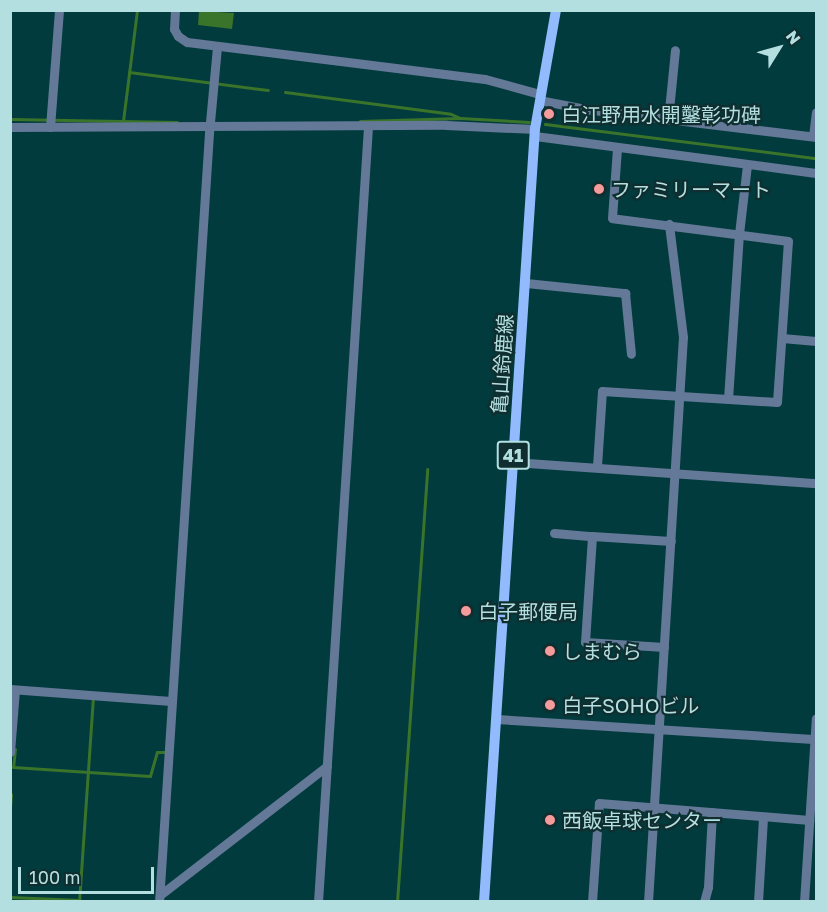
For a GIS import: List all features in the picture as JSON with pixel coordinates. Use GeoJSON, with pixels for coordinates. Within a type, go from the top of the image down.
{"type":"FeatureCollection","features":[{"type":"Feature","properties":{"kind":"main road","name":"亀山鈴鹿線"},"geometry":{"type":"LineString","coordinates":[[484,902],[535,133],[556,10]]}},
{"type":"Feature","properties":{"kind":"street"},"geometry":{"type":"LineString","coordinates":[[50,126],[59,10]]}},
{"type":"Feature","properties":{"kind":"street"},"geometry":{"type":"LineString","coordinates":[[175,10],[174,29],[178,36],[187,42],[484,79],[585,109],[815,136],[816,112]]}},
{"type":"Feature","properties":{"kind":"street"},"geometry":{"type":"LineString","coordinates":[[160,898],[171,701],[217,46]]}},
{"type":"Feature","properties":{"kind":"street"},"geometry":{"type":"LineString","coordinates":[[668,120],[675,50]]}},
{"type":"Feature","properties":{"kind":"street"},"geometry":{"type":"LineString","coordinates":[[10,127],[210,124],[368,127],[446,125],[535,133],[617,148],[816,173]]}},
{"type":"Feature","properties":{"kind":"street"},"geometry":{"type":"LineString","coordinates":[[318,902],[368,127]]}},
{"type":"Feature","properties":{"kind":"street"},"geometry":{"type":"LineString","coordinates":[[597,466],[602,391],[679,394],[777,402],[782,338],[788,241],[612,218],[617,148]]}},
{"type":"Feature","properties":{"kind":"street"},"geometry":{"type":"LineString","coordinates":[[728,399],[738,234],[747,165]]}},
{"type":"Feature","properties":{"kind":"street"},"geometry":{"type":"LineString","coordinates":[[648,902],[683,337],[669,224]]}},
{"type":"Feature","properties":{"kind":"street"},"geometry":{"type":"LineString","coordinates":[[526,283],[625,293],[631,354]]}},
{"type":"Feature","properties":{"kind":"street"},"geometry":{"type":"LineString","coordinates":[[782,338],[816,341]]}},
{"type":"Feature","properties":{"kind":"street"},"geometry":{"type":"LineString","coordinates":[[513,462],[597,466],[816,483]]}},
{"type":"Feature","properties":{"kind":"street"},"geometry":{"type":"LineString","coordinates":[[554,533],[671,541]]}},
{"type":"Feature","properties":{"kind":"street"},"geometry":{"type":"LineString","coordinates":[[592,536],[585,642],[664,647]]}},
{"type":"Feature","properties":{"kind":"street"},"geometry":{"type":"LineString","coordinates":[[10,752],[13,689],[171,701]]}},
{"type":"Feature","properties":{"kind":"street"},"geometry":{"type":"LineString","coordinates":[[496,718],[816,739]]}},
{"type":"Feature","properties":{"kind":"street"},"geometry":{"type":"LineString","coordinates":[[804,902],[816,718]]}},
{"type":"Feature","properties":{"kind":"street"},"geometry":{"type":"LineString","coordinates":[[160,898],[327,766]]}},
{"type":"Feature","properties":{"kind":"street"},"geometry":{"type":"LineString","coordinates":[[592,902],[599,803],[809,820]]}},
{"type":"Feature","properties":{"kind":"street"},"geometry":{"type":"LineString","coordinates":[[704,902],[708,887],[712,812]]}},
{"type":"Feature","properties":{"kind":"street"},"geometry":{"type":"LineString","coordinates":[[758,902],[763,818]]}},
{"type":"Feature","properties":{"kind":"shaded area"},"geometry":{"type":"Polygon","coordinates":[[[199,11],[234,13],[232,29],[198,25],[199,11]]]}},
{"type":"Feature","properties":{"kind":"waterway"},"geometry":{"type":"LineString","coordinates":[[123,121],[137,10]]}},
{"type":"Feature","properties":{"kind":"waterway"},"geometry":{"type":"LineString","coordinates":[[129,72],[268,90]]}},
{"type":"Feature","properties":{"kind":"waterway"},"geometry":{"type":"LineString","coordinates":[[285,92],[451,114],[460,118]]}},
{"type":"Feature","properties":{"kind":"waterway"},"geometry":{"type":"LineString","coordinates":[[360,121],[460,118],[529,122]]}},
{"type":"Feature","properties":{"kind":"waterway"},"geometry":{"type":"LineString","coordinates":[[10,119],[177,122]]}},
{"type":"Feature","properties":{"kind":"waterway"},"geometry":{"type":"LineString","coordinates":[[545,124],[816,158]]}},
{"type":"Feature","properties":{"kind":"waterway"},"geometry":{"type":"LineString","coordinates":[[397,902],[427,469]]}},
{"type":"Feature","properties":{"kind":"waterway"},"geometry":{"type":"LineString","coordinates":[[79,902],[93,697]]}},
{"type":"Feature","properties":{"kind":"waterway"},"geometry":{"type":"LineString","coordinates":[[15,749],[13,767],[150,776],[157,752],[165,752]]}},
{"type":"Feature","properties":{"kind":"waterway"},"geometry":{"type":"LineString","coordinates":[[10,808],[11,794]]}},
{"type":"Feature","properties":{"kind":"waterway"},"geometry":{"type":"LineString","coordinates":[[10,897],[80,900]]}},
{"type":"Feature","properties":{"kind":"place","name":"白江野用水開鑿彰功碑"},"geometry":{"type":"Point","coordinates":[549,114]}},
{"type":"Feature","properties":{"kind":"place","name":"ファミリーマート"},"geometry":{"type":"Point","coordinates":[599,189]}},
{"type":"Feature","properties":{"kind":"place","name":"白子郵便局"},"geometry":{"type":"Point","coordinates":[466,611]}},
{"type":"Feature","properties":{"kind":"place","name":"しまむら"},"geometry":{"type":"Point","coordinates":[550,651]}},
{"type":"Feature","properties":{"kind":"place","name":"白子SOHOビル"},"geometry":{"type":"Point","coordinates":[550,705]}},
{"type":"Feature","properties":{"kind":"place","name":"西飯卓球センター"},"geometry":{"type":"Point","coordinates":[550,820]}}]}
